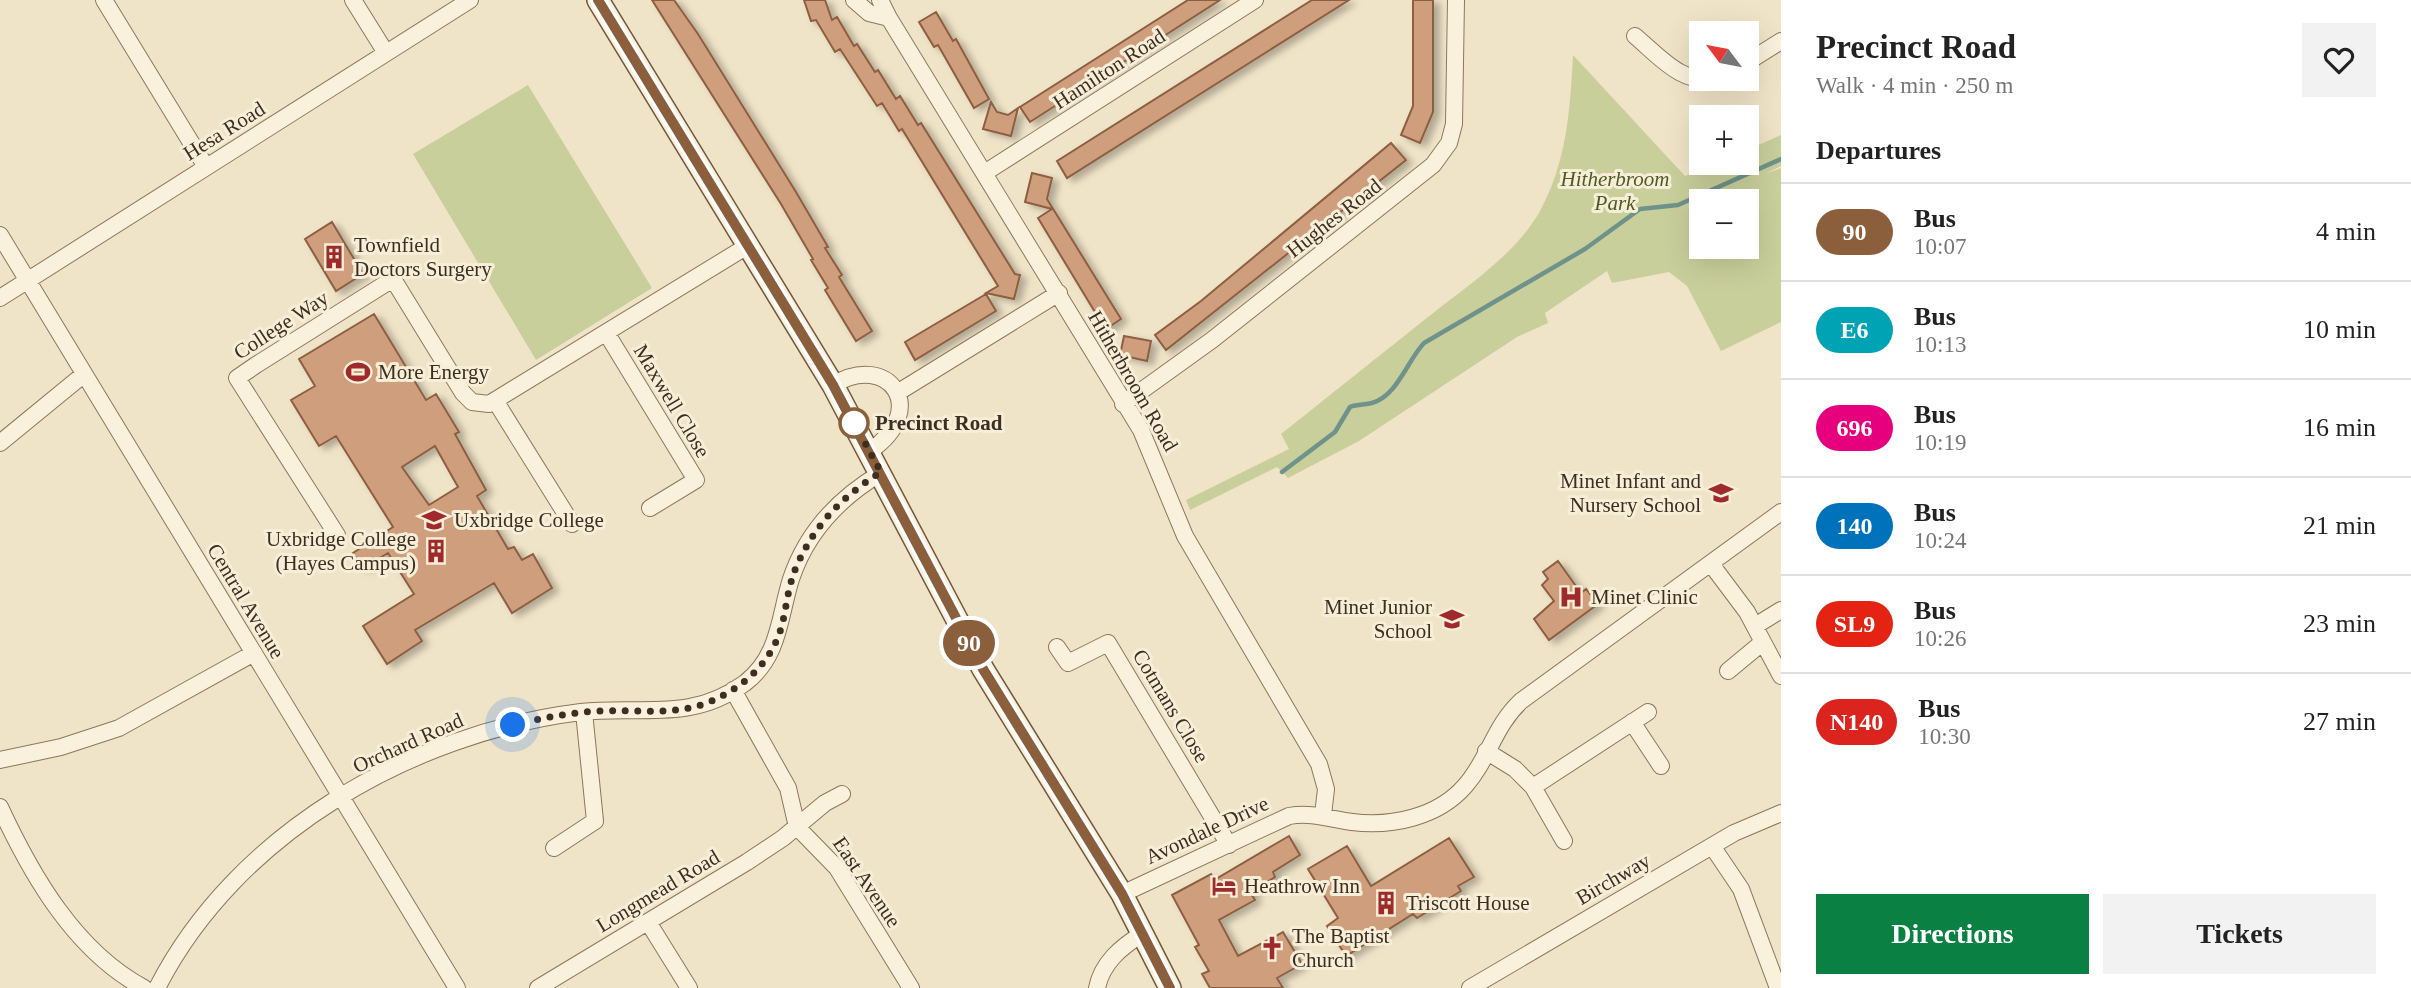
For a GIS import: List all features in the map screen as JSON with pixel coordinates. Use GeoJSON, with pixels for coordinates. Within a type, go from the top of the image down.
{"type":"FeatureCollection","features":[{"type":"Feature","properties":{"kind":"street"},"geometry":{"type":"LineString","coordinates":[[104,0],[206,167]]}},
{"type":"Feature","properties":{"kind":"street"},"geometry":{"type":"LineString","coordinates":[[353,0],[386,53]]}},
{"type":"Feature","properties":{"kind":"street","name":"Hesa Road"},"geometry":{"type":"LineString","coordinates":[[0,298],[470,0]]}},
{"type":"Feature","properties":{"kind":"street"},"geometry":{"type":"LineString","coordinates":[[598,0],[833,385],[983,669],[1122,894],[1170,988]]}},
{"type":"Feature","properties":{"kind":"street"},"geometry":{"type":"LineString","coordinates":[[854,0],[869,13],[889,18]]}},
{"type":"Feature","properties":{"kind":"street","name":"Hitherbroom Road"},"geometry":{"type":"LineString","coordinates":[[880,0],[1150,448],[1185,536],[1319,764],[1326,789],[1323,815]]}},
{"type":"Feature","properties":{"kind":"street","name":"Hamilton Road"},"geometry":{"type":"LineString","coordinates":[[986,172],[1255,0]]}},
{"type":"Feature","properties":{"kind":"street","name":"Hughes Road"},"geometry":{"type":"LineString","coordinates":[[1123,404],[1212,340],[1433,165],[1449,143],[1454,124],[1456,0]]}},
{"type":"Feature","properties":{"kind":"street"},"geometry":{"type":"LineString","coordinates":[[1635,36],[1681,75],[1689,77]]}},
{"type":"Feature","properties":{"kind":"street"},"geometry":{"type":"LineString","coordinates":[[1759,55],[1781,41]]}},
{"type":"Feature","properties":{"kind":"street","name":"Central Avenue"},"geometry":{"type":"LineString","coordinates":[[0,235],[457,988]]}},
{"type":"Feature","properties":{"kind":"street"},"geometry":{"type":"LineString","coordinates":[[572,524],[496,402],[749,245]]}},
{"type":"Feature","properties":{"kind":"street","name":"College Way"},"geometry":{"type":"LineString","coordinates":[[337,536],[237,378],[393,279],[467,398],[482,405],[496,402]]}},
{"type":"Feature","properties":{"kind":"street"},"geometry":{"type":"LineString","coordinates":[[897,393],[1059,293]]}},
{"type":"Feature","properties":{"kind":"street","name":"Maxwell Close"},"geometry":{"type":"LineString","coordinates":[[607,334],[696,480],[650,508]]}},
{"type":"Feature","properties":{"kind":"street"},"geometry":{"type":"LineString","coordinates":[[0,443],[83,375]]}},
{"type":"Feature","properties":{"kind":"street"},"geometry":{"type":"LineString","coordinates":[[833,385],[848,378],[873,376],[887,381],[897,393],[901,404],[899,420],[886,439],[870,451]]}},
{"type":"Feature","properties":{"kind":"street","name":"Orchard Road"},"geometry":{"type":"LineString","coordinates":[[157,988],[180,948],[219,896],[270,849],[341,798],[381,774],[461,740],[513,725],[584,712],[673,711],[698,706],[733,690],[755,674],[773,647],[781,628],[790,581],[817,528],[848,495],[881,472]]}},
{"type":"Feature","properties":{"kind":"street","name":"Avondale Drive"},"geometry":{"type":"LineString","coordinates":[[1122,894],[1279,820],[1306,814],[1374,823],[1398,821],[1426,813],[1463,788],[1501,721],[1521,701],[1781,512]]}},
{"type":"Feature","properties":{"kind":"street"},"geometry":{"type":"LineString","coordinates":[[1711,564],[1755,626],[1781,676]]}},
{"type":"Feature","properties":{"kind":"street"},"geometry":{"type":"LineString","coordinates":[[1755,626],[1781,610]]}},
{"type":"Feature","properties":{"kind":"street"},"geometry":{"type":"LineString","coordinates":[[1727,671],[1763,642]]}},
{"type":"Feature","properties":{"kind":"street","name":"Cotmans Close"},"geometry":{"type":"LineString","coordinates":[[1057,647],[1068,663],[1108,643],[1230,845]]}},
{"type":"Feature","properties":{"kind":"street"},"geometry":{"type":"LineString","coordinates":[[0,760],[61,747],[111,731],[150,713],[254,653]]}},
{"type":"Feature","properties":{"kind":"street"},"geometry":{"type":"LineString","coordinates":[[733,690],[788,788],[797,827]]}},
{"type":"Feature","properties":{"kind":"street"},"geometry":{"type":"LineString","coordinates":[[554,848],[595,821],[584,712]]}},
{"type":"Feature","properties":{"kind":"street"},"geometry":{"type":"LineString","coordinates":[[1533,787],[1648,712]]}},
{"type":"Feature","properties":{"kind":"street"},"geometry":{"type":"LineString","coordinates":[[1632,722],[1661,766]]}},
{"type":"Feature","properties":{"kind":"street"},"geometry":{"type":"LineString","coordinates":[[1486,751],[1515,769],[1533,787],[1564,841]]}},
{"type":"Feature","properties":{"kind":"street","name":"Longmead Road"},"geometry":{"type":"LineString","coordinates":[[538,988],[774,845],[818,808],[842,794]]}},
{"type":"Feature","properties":{"kind":"street"},"geometry":{"type":"LineString","coordinates":[[0,807],[23,856],[68,921],[105,960],[144,988]]}},
{"type":"Feature","properties":{"kind":"street","name":"Birchway"},"geometry":{"type":"LineString","coordinates":[[1470,988],[1490,983],[1712,846],[1781,813]]}},
{"type":"Feature","properties":{"kind":"street","name":"East Avenue"},"geometry":{"type":"LineString","coordinates":[[797,827],[837,868],[911,988]]}},
{"type":"Feature","properties":{"kind":"street"},"geometry":{"type":"LineString","coordinates":[[1712,846],[1741,889],[1778,988]]}},
{"type":"Feature","properties":{"kind":"street"},"geometry":{"type":"LineString","coordinates":[[648,922],[689,988]]}},
{"type":"Feature","properties":{"kind":"street"},"geometry":{"type":"LineString","coordinates":[[1097,988],[1108,962],[1126,944],[1142,934]]}},
{"type":"Feature","properties":{"kind":"green space","name":"Hitherbroom Park"},"geometry":{"type":"Polygon","coordinates":[[[1573,55],[1685,176],[1759,175],[1759,145],[1781,135],[1781,166],[1765,174],[1781,168],[1781,322],[1721,351],[1687,286],[1669,272],[1612,283],[1607,271],[1545,313],[1548,323],[1517,337],[1359,441],[1288,478],[1277,467],[1190,510],[1186,500],[1289,449],[1281,434],[1504,256],[1530,227],[1549,192],[1562,154],[1573,55]]]}},
{"type":"Feature","properties":{"kind":"green space"},"geometry":{"type":"Polygon","coordinates":[[[528,85],[652,288],[536,360],[413,154],[528,85]]]}},
{"type":"Feature","properties":{"kind":"building"},"geometry":{"type":"Polygon","coordinates":[[[652,0],[674,0],[698,34],[796,192],[828,247],[825,248],[842,275],[839,277],[872,331],[856,341],[825,290],[828,288],[781,204],[652,0]]]}},
{"type":"Feature","properties":{"kind":"building"},"geometry":{"type":"Polygon","coordinates":[[[804,0],[825,0],[832,20],[837,17],[854,46],[857,44],[875,72],[878,70],[896,99],[900,96],[918,125],[921,123],[1015,274],[1020,275],[1014,299],[986,293],[998,286],[902,129],[899,131],[882,103],[877,106],[840,49],[835,52],[816,20],[811,21],[804,0]]]}},
{"type":"Feature","properties":{"kind":"building"},"geometry":{"type":"Polygon","coordinates":[[[1188,0],[1220,0],[1030,122],[1020,107],[1188,0]]]}},
{"type":"Feature","properties":{"kind":"building"},"geometry":{"type":"Polygon","coordinates":[[[1312,0],[1349,0],[1067,178],[1057,161],[1312,0]]]}},
{"type":"Feature","properties":{"kind":"building"},"geometry":{"type":"Polygon","coordinates":[[[1413,0],[1433,0],[1433,112],[1420,143],[1401,135],[1413,106],[1413,0]]]}},
{"type":"Feature","properties":{"kind":"building"},"geometry":{"type":"Polygon","coordinates":[[[936,12],[953,41],[956,39],[989,99],[974,108],[938,45],[934,47],[919,22],[936,12]]]}},
{"type":"Feature","properties":{"kind":"building"},"geometry":{"type":"Polygon","coordinates":[[[991,102],[997,112],[1008,115],[1018,108],[1011,136],[983,129],[991,102]]]}},
{"type":"Feature","properties":{"kind":"building"},"geometry":{"type":"Polygon","coordinates":[[[1391,143],[1406,160],[1166,350],[1155,335],[1201,301],[1391,143]]]}},
{"type":"Feature","properties":{"kind":"building"},"geometry":{"type":"Polygon","coordinates":[[[1032,173],[1052,178],[1047,199],[1121,319],[1109,327],[1104,327],[1038,218],[1052,209],[1025,202],[1032,173]]]}},
{"type":"Feature","properties":{"kind":"building","name":"Townfield Doctors Surgery"},"geometry":{"type":"Polygon","coordinates":[[[332,222],[363,274],[336,291],[305,239],[332,222]]]}},
{"type":"Feature","properties":{"kind":"building"},"geometry":{"type":"Polygon","coordinates":[[[986,294],[996,311],[915,360],[905,342],[986,294]]]}},
{"type":"Feature","properties":{"kind":"building"},"geometry":{"type":"Polygon","coordinates":[[[374,314],[426,400],[436,394],[459,432],[455,434],[486,490],[477,496],[508,549],[514,547],[522,560],[533,554],[552,588],[512,613],[494,583],[415,630],[422,641],[387,664],[363,626],[414,594],[388,553],[363,568],[353,553],[393,527],[336,436],[319,446],[291,400],[315,386],[299,359],[374,314]],[[435,446],[402,467],[429,505],[458,487],[435,446]]]}},
{"type":"Feature","properties":{"kind":"building"},"geometry":{"type":"Polygon","coordinates":[[[1124,336],[1151,341],[1147,361],[1120,355],[1124,336]]]}},
{"type":"Feature","properties":{"kind":"building","name":"Minet Clinic"},"geometry":{"type":"Polygon","coordinates":[[[1558,561],[1581,593],[1586,589],[1598,604],[1549,640],[1534,619],[1554,601],[1542,585],[1548,579],[1543,572],[1558,561]]]}},
{"type":"Feature","properties":{"kind":"building"},"geometry":{"type":"Polygon","coordinates":[[[1289,836],[1300,855],[1273,872],[1275,877],[1250,892],[1255,900],[1219,920],[1238,956],[1283,932],[1302,964],[1277,978],[1283,988],[1210,988],[1202,974],[1209,971],[1195,947],[1199,945],[1172,895],[1211,874],[1214,880],[1289,836]]]}},
{"type":"Feature","properties":{"kind":"building","name":"Triscott House"},"geometry":{"type":"Polygon","coordinates":[[[1449,838],[1474,877],[1458,886],[1461,891],[1417,918],[1413,914],[1346,956],[1327,926],[1338,918],[1308,869],[1347,846],[1371,886],[1449,838]]]}},
{"type":"Feature","properties":{"kind":"waterway"},"geometry":{"type":"LineString","coordinates":[[1282,472],[1335,432],[1350,407],[1372,403],[1389,393],[1424,343],[1585,249],[1640,209],[1678,205],[1781,159]]}},
{"type":"Feature","properties":{"kind":"bus line","name":"90"},"geometry":{"type":"LineString","coordinates":[[598,0],[833,385],[983,669],[1122,894],[1170,988]]}},
{"type":"Feature","properties":{"kind":"place","name":"Townfield Doctors Surgery"},"geometry":{"type":"Point","coordinates":[334,257]}},
{"type":"Feature","properties":{"kind":"place","name":"More Energy"},"geometry":{"type":"Point","coordinates":[358,372]}},
{"type":"Feature","properties":{"kind":"place","name":"Precinct Road"},"geometry":{"type":"Point","coordinates":[854,423]}},
{"type":"Feature","properties":{"kind":"place","name":"Minet Infant and Nursery School"},"geometry":{"type":"Point","coordinates":[1721,493]}},
{"type":"Feature","properties":{"kind":"place","name":"Uxbridge College"},"geometry":{"type":"Point","coordinates":[434,520]}},
{"type":"Feature","properties":{"kind":"place","name":"Uxbridge College (Hayes Campus)"},"geometry":{"type":"Point","coordinates":[436,551]}},
{"type":"Feature","properties":{"kind":"place","name":"Minet Clinic"},"geometry":{"type":"Point","coordinates":[1571,597]}},
{"type":"Feature","properties":{"kind":"place","name":"Minet Junior School"},"geometry":{"type":"Point","coordinates":[1452,619]}},
{"type":"Feature","properties":{"kind":"place","name":"Heathrow Inn"},"geometry":{"type":"Point","coordinates":[1224,886]}},
{"type":"Feature","properties":{"kind":"place","name":"Triscott House"},"geometry":{"type":"Point","coordinates":[1386,903]}},
{"type":"Feature","properties":{"kind":"place","name":"The Baptist Church"},"geometry":{"type":"Point","coordinates":[1272,948]}},
{"type":"Feature","properties":{"kind":"route"},"geometry":{"type":"LineString","coordinates":[[513,725],[560,715],[604,710],[655,712],[684,709],[721,696],[755,674],[778,638],[790,581],[817,528],[836,504],[881,472],[854,423]]}}]}
